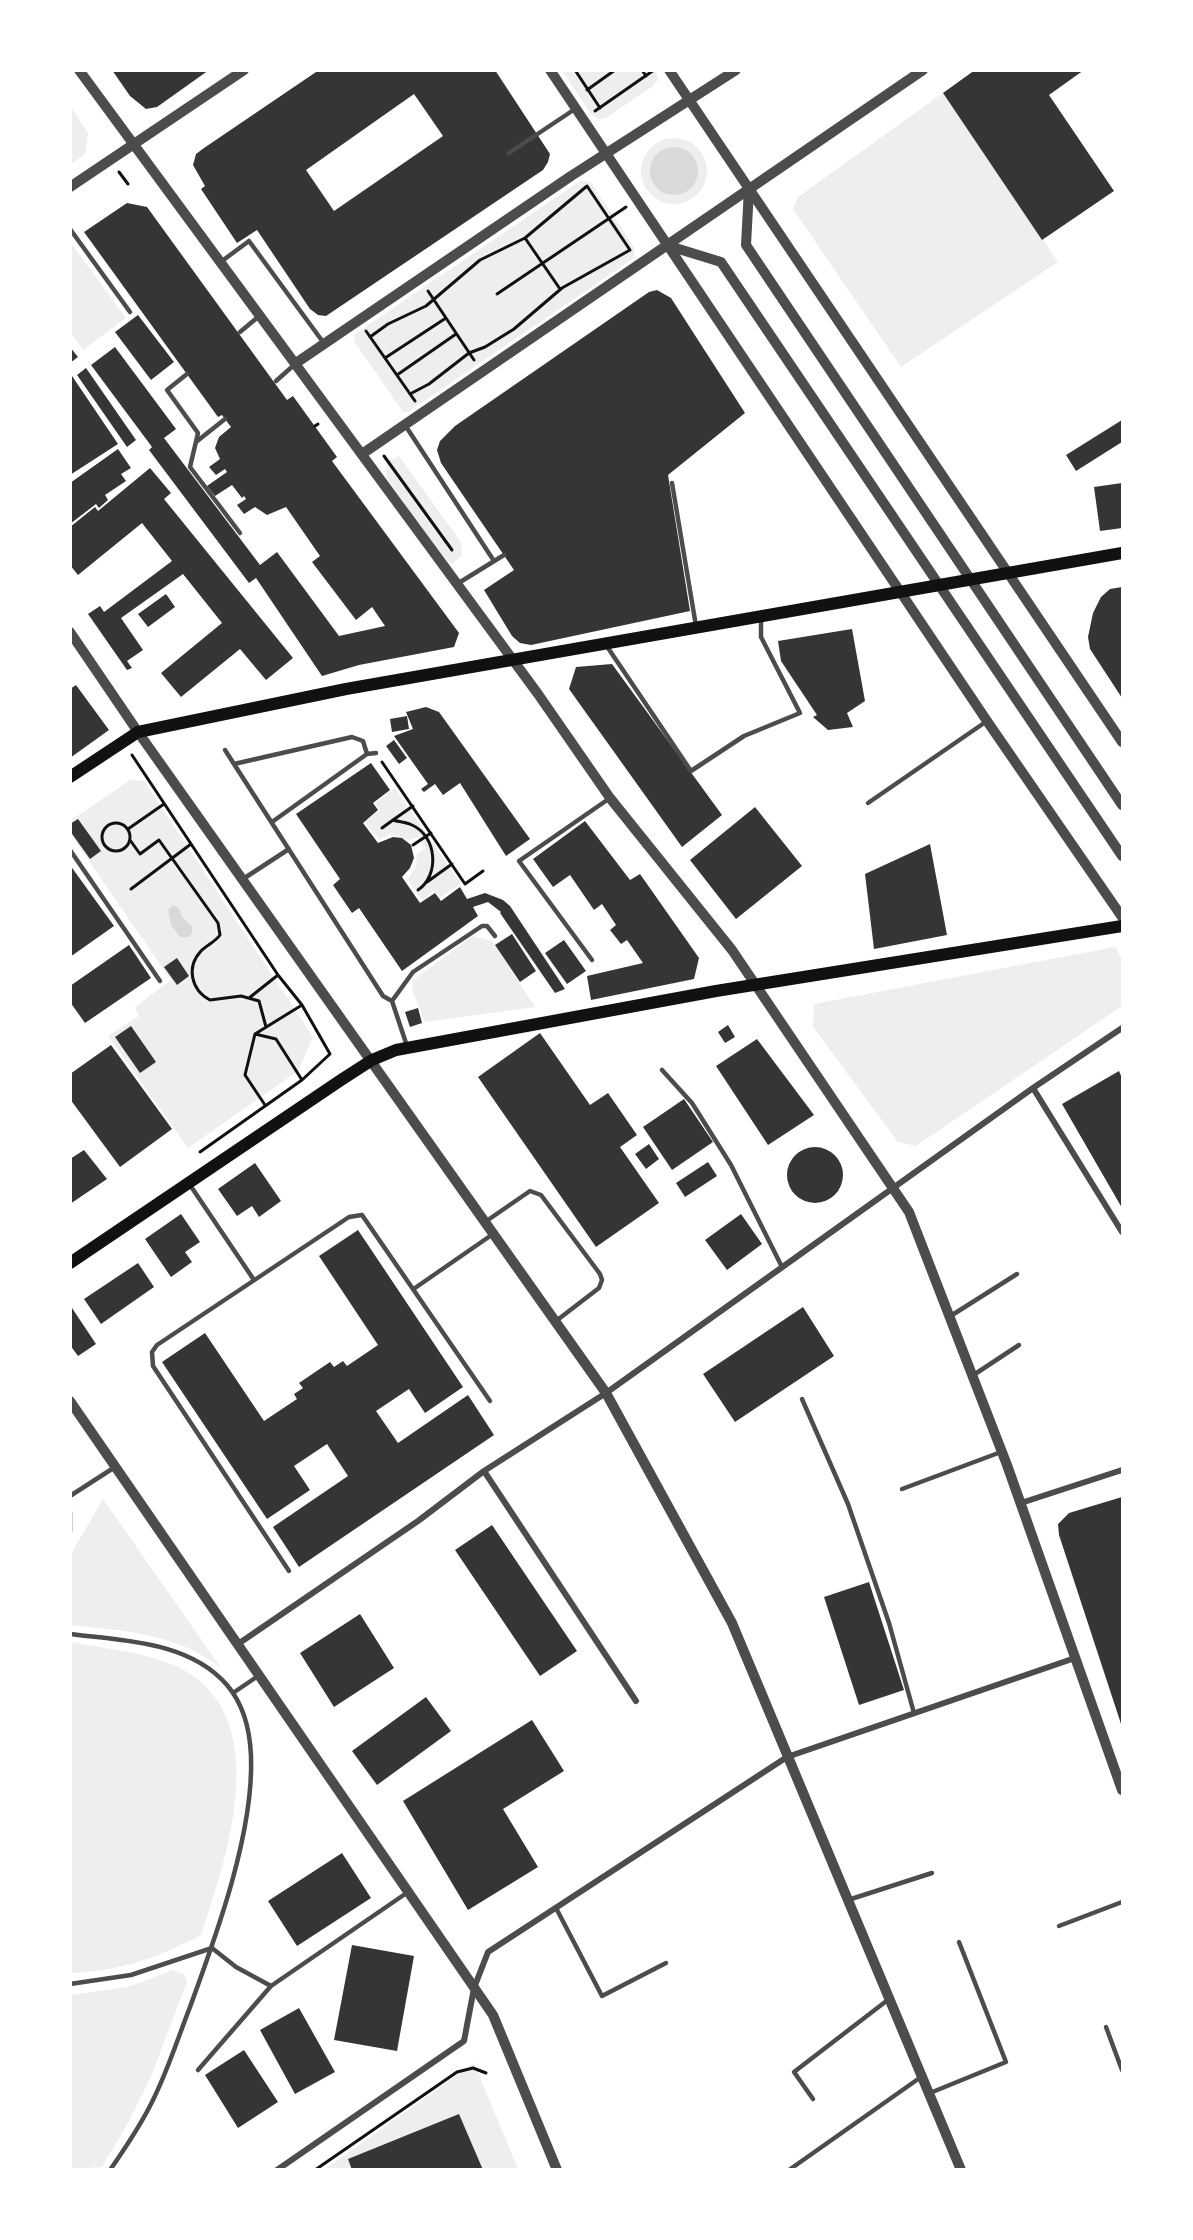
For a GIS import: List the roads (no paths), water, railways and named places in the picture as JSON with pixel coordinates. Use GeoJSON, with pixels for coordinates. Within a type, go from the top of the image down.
{"type":"FeatureCollection","features":[{"type":"Feature","properties":{"kind":"main road"},"geometry":{"type":"LineString","coordinates":[[70,777],[138,732],[346,689],[1122,553]]}},
{"type":"Feature","properties":{"kind":"main road"},"geometry":{"type":"LineString","coordinates":[[70,1263],[372,1060],[407,1048],[754,985],[1122,926]]}},
{"type":"Feature","properties":{"kind":"street"},"geometry":{"type":"LineString","coordinates":[[79,70],[222,261],[362,454],[462,581],[514,661],[610,798],[732,950],[909,1212],[1021,1503],[1122,1790]]}},
{"type":"Feature","properties":{"kind":"street"},"geometry":{"type":"LineString","coordinates":[[70,187],[244,70]]}},
{"type":"Feature","properties":{"kind":"street"},"geometry":{"type":"LineString","coordinates":[[550,70],[902,591],[987,721],[1122,917]]}},
{"type":"Feature","properties":{"kind":"street"},"geometry":{"type":"LineString","coordinates":[[669,70],[1122,742]]}},
{"type":"Feature","properties":{"kind":"street"},"geometry":{"type":"LineString","coordinates":[[296,363],[606,154],[736,70]]}},
{"type":"Feature","properties":{"kind":"street"},"geometry":{"type":"LineString","coordinates":[[362,454],[924,70]]}},
{"type":"Feature","properties":{"kind":"street"},"geometry":{"type":"LineString","coordinates":[[749,189],[746,245],[1122,805]]}},
{"type":"Feature","properties":{"kind":"street"},"geometry":{"type":"LineString","coordinates":[[669,246],[721,261],[1122,856]]}},
{"type":"Feature","properties":{"kind":"street"},"geometry":{"type":"LineString","coordinates":[[70,632],[138,732],[606,1393],[732,1623],[961,2169]]}},
{"type":"Feature","properties":{"kind":"street"},"geometry":{"type":"LineString","coordinates":[[238,1644],[418,1521],[484,1472],[606,1393],[782,1266],[1122,1028]]}},
{"type":"Feature","properties":{"kind":"street"},"geometry":{"type":"LineString","coordinates":[[1034,1088],[1122,1232]]}},
{"type":"Feature","properties":{"kind":"street"},"geometry":{"type":"LineString","coordinates":[[70,1401],[493,2015],[557,2169]]}},
{"type":"Feature","properties":{"kind":"street"},"geometry":{"type":"LineString","coordinates":[[1021,1503],[1122,1470]]}},
{"type":"Feature","properties":{"kind":"street"},"geometry":{"type":"LineString","coordinates":[[484,1472],[636,1701]]}},
{"type":"Feature","properties":{"kind":"street"},"geometry":{"type":"LineString","coordinates":[[277,2169],[464,2041],[474,1988],[488,1952],[787,1757],[1075,1658]]}},
{"type":"Feature","properties":{"kind":"lane"},"geometry":{"type":"LineString","coordinates":[[509,153],[575,109]]}},
{"type":"Feature","properties":{"kind":"lane"},"geometry":{"type":"LineString","coordinates":[[70,230],[130,312]]}},
{"type":"Feature","properties":{"kind":"lane"},"geometry":{"type":"LineString","coordinates":[[222,261],[249,241],[324,344]]}},
{"type":"Feature","properties":{"kind":"lane"},"geometry":{"type":"LineString","coordinates":[[240,332],[261,315]]}},
{"type":"Feature","properties":{"kind":"lane"},"geometry":{"type":"LineString","coordinates":[[276,381],[296,363]]}},
{"type":"Feature","properties":{"kind":"lane"},"geometry":{"type":"LineString","coordinates":[[187,374],[166,390],[198,433],[190,467],[240,533]]}},
{"type":"Feature","properties":{"kind":"lane"},"geometry":{"type":"LineString","coordinates":[[196,442],[225,419]]}},
{"type":"Feature","properties":{"kind":"lane"},"geometry":{"type":"LineString","coordinates":[[405,425],[494,561]]}},
{"type":"Feature","properties":{"kind":"lane"},"geometry":{"type":"LineString","coordinates":[[672,483],[696,628]]}},
{"type":"Feature","properties":{"kind":"lane"},"geometry":{"type":"LineString","coordinates":[[462,581],[504,555]]}},
{"type":"Feature","properties":{"kind":"lane"},"geometry":{"type":"LineString","coordinates":[[606,645],[691,771],[744,736],[800,712],[761,637],[761,616]]}},
{"type":"Feature","properties":{"kind":"lane"},"geometry":{"type":"LineString","coordinates":[[868,803],[987,721]]}},
{"type":"Feature","properties":{"kind":"lane"},"geometry":{"type":"LineString","coordinates":[[234,764],[352,737],[363,741],[367,754]]}},
{"type":"Feature","properties":{"kind":"lane"},"geometry":{"type":"LineString","coordinates":[[225,750],[383,996],[392,1001],[407,1048]]}},
{"type":"Feature","properties":{"kind":"lane"},"geometry":{"type":"LineString","coordinates":[[272,822],[367,754],[376,753]]}},
{"type":"Feature","properties":{"kind":"lane"},"geometry":{"type":"LineString","coordinates":[[592,960],[519,861],[610,798]]}},
{"type":"Feature","properties":{"kind":"lane"},"geometry":{"type":"LineString","coordinates":[[243,879],[289,849]]}},
{"type":"Feature","properties":{"kind":"lane"},"geometry":{"type":"LineString","coordinates":[[70,850],[160,981]]}},
{"type":"Feature","properties":{"kind":"lane"},"geometry":{"type":"LineString","coordinates":[[392,1001],[413,972],[432,957],[482,926],[487,926],[495,936]]}},
{"type":"Feature","properties":{"kind":"lane"},"geometry":{"type":"LineString","coordinates":[[662,1070],[692,1103],[731,1165],[782,1266]]}},
{"type":"Feature","properties":{"kind":"lane"},"geometry":{"type":"LineString","coordinates":[[189,1182],[254,1280]]}},
{"type":"Feature","properties":{"kind":"lane"},"geometry":{"type":"LineString","coordinates":[[485,1222],[530,1191],[541,1195],[600,1274],[603,1280],[598,1288],[556,1322]]}},
{"type":"Feature","properties":{"kind":"lane"},"geometry":{"type":"LineString","coordinates":[[290,1571],[153,1366],[150,1358],[157,1345],[356,1214],[367,1219],[490,1401]]}},
{"type":"Feature","properties":{"kind":"lane"},"geometry":{"type":"LineString","coordinates":[[415,1288],[494,1234]]}},
{"type":"Feature","properties":{"kind":"lane"},"geometry":{"type":"LineString","coordinates":[[949,1317],[1017,1274]]}},
{"type":"Feature","properties":{"kind":"lane"},"geometry":{"type":"LineString","coordinates":[[972,1376],[1019,1345]]}},
{"type":"Feature","properties":{"kind":"lane"},"geometry":{"type":"LineString","coordinates":[[802,1399],[848,1504],[889,1623],[914,1713]]}},
{"type":"Feature","properties":{"kind":"lane"},"geometry":{"type":"LineString","coordinates":[[902,1489],[1001,1452]]}},
{"type":"Feature","properties":{"kind":"lane"},"geometry":{"type":"LineString","coordinates":[[70,1496],[115,1467]]}},
{"type":"Feature","properties":{"kind":"lane"},"geometry":{"type":"LineString","coordinates":[[70,1512],[70,1532]]}},
{"type":"Feature","properties":{"kind":"lane"},"geometry":{"type":"LineString","coordinates":[[70,1634],[146,1644],[176,1651],[203,1665],[233,1693],[246,1719],[250,1737],[250,1789],[237,1857],[212,1948],[163,2080],[141,2123],[110,2169]]}},
{"type":"Feature","properties":{"kind":"lane"},"geometry":{"type":"LineString","coordinates":[[233,1693],[259,1675]]}},
{"type":"Feature","properties":{"kind":"lane"},"geometry":{"type":"LineString","coordinates":[[848,1900],[932,1873]]}},
{"type":"Feature","properties":{"kind":"lane"},"geometry":{"type":"LineString","coordinates":[[198,2070],[271,1986],[408,1892]]}},
{"type":"Feature","properties":{"kind":"lane"},"geometry":{"type":"LineString","coordinates":[[1059,1926],[1122,1902]]}},
{"type":"Feature","properties":{"kind":"lane"},"geometry":{"type":"LineString","coordinates":[[556,1908],[602,1996],[666,1963]]}},
{"type":"Feature","properties":{"kind":"lane"},"geometry":{"type":"LineString","coordinates":[[929,2094],[1006,2062],[959,1942]]}},
{"type":"Feature","properties":{"kind":"lane"},"geometry":{"type":"LineString","coordinates":[[70,1984],[131,1975],[212,1948]]}},
{"type":"Feature","properties":{"kind":"lane"},"geometry":{"type":"LineString","coordinates":[[212,1948],[236,1967],[271,1986]]}},
{"type":"Feature","properties":{"kind":"lane"},"geometry":{"type":"LineString","coordinates":[[813,2099],[794,2072],[889,1999]]}},
{"type":"Feature","properties":{"kind":"lane"},"geometry":{"type":"LineString","coordinates":[[1106,2027],[1122,2070]]}},
{"type":"Feature","properties":{"kind":"lane"},"geometry":{"type":"LineString","coordinates":[[789,2169],[921,2077]]}}]}
